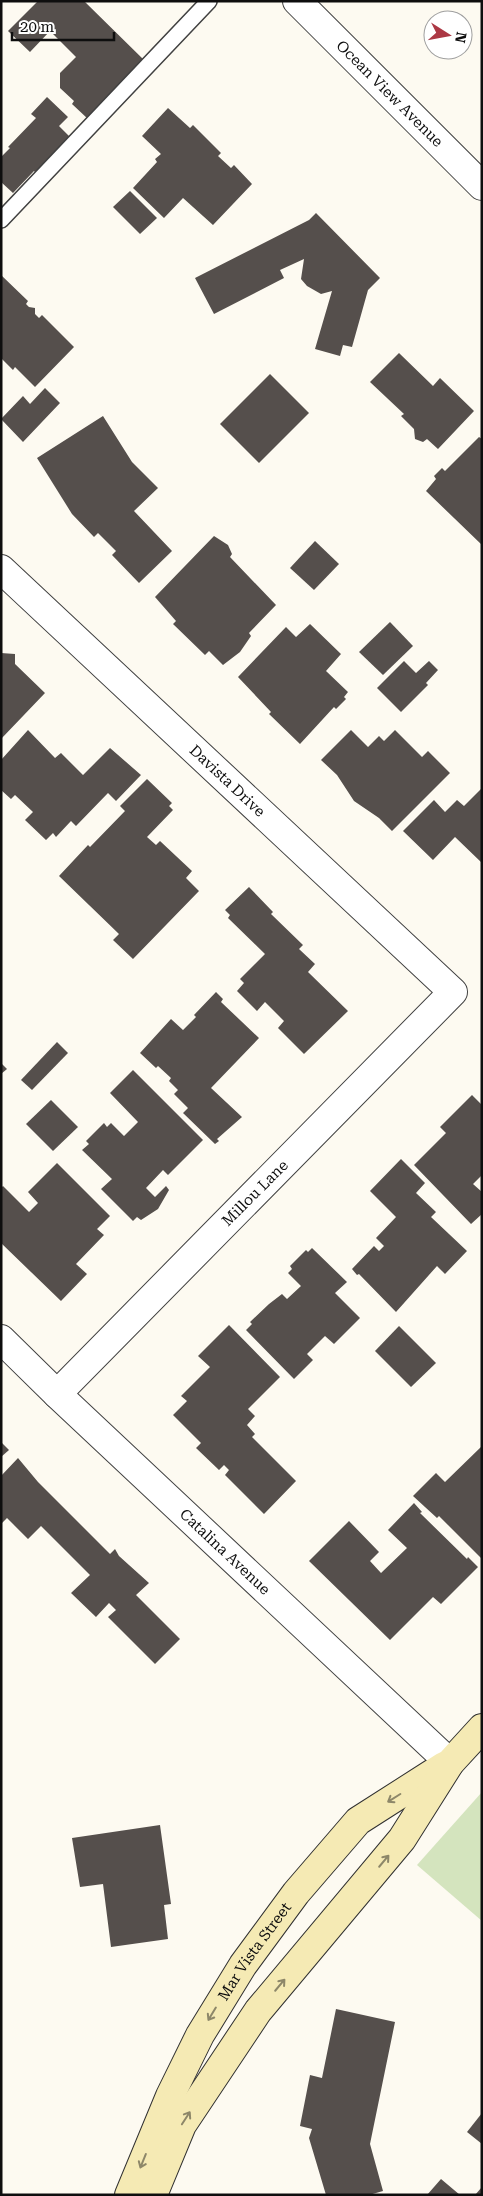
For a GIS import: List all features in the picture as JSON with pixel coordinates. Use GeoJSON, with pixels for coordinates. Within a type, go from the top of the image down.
{"type":"FeatureCollection","features":[{"type":"Feature","properties":{"kind":"street","name":"Ocean View Avenue"},"geometry":{"type":"LineString","coordinates":[[297,1],[482,186]]}},
{"type":"Feature","properties":{"kind":"street","name":"Davista Drive"},"geometry":{"type":"LineString","coordinates":[[1,569],[453,992]]}},
{"type":"Feature","properties":{"kind":"street","name":"Millou Lane"},"geometry":{"type":"LineString","coordinates":[[57,1394],[453,992]]}},
{"type":"Feature","properties":{"kind":"street","name":"Catalina Avenue"},"geometry":{"type":"LineString","coordinates":[[1,1339],[57,1394],[450,1763]]}},
{"type":"Feature","properties":{"kind":"street","name":"Mar Vista Street"},"geometry":{"type":"LineString","coordinates":[[153,2195],[182,2125],[222,2062],[258,2011],[402,1839],[450,1763],[482,1728]]}},
{"type":"Feature","properties":{"kind":"street","name":"Mar Vista Street"},"geometry":{"type":"LineString","coordinates":[[129,2195],[170,2096],[200,2035],[243,1964],[296,1893],[358,1821],[450,1763]]}},
{"type":"Feature","properties":{"kind":"lane"},"geometry":{"type":"LineString","coordinates":[[1,220],[209,1]]}},
{"type":"Feature","properties":{"kind":"green space"},"geometry":{"type":"Polygon","coordinates":[[[482,1792],[482,1921],[417,1865],[482,1792]]]}},
{"type":"Feature","properties":{"kind":"building"},"geometry":{"type":"Polygon","coordinates":[[[38,1],[84,1],[145,61],[88,119],[72,104],[74,101],[60,88],[60,73],[76,57],[50,31],[30,52],[8,31],[38,1]]]}},
{"type":"Feature","properties":{"kind":"building"},"geometry":{"type":"Polygon","coordinates":[[[47,97],[68,117],[59,126],[70,137],[36,173],[34,171],[13,193],[1,182],[1,157],[36,118],[31,114],[47,97]]]}},
{"type":"Feature","properties":{"kind":"building"},"geometry":{"type":"Polygon","coordinates":[[[168,108],[190,128],[193,125],[221,153],[218,156],[231,168],[234,165],[252,184],[213,225],[183,198],[164,218],[133,188],[157,162],[155,159],[161,154],[142,136],[168,108]]]}},
{"type":"Feature","properties":{"kind":"building"},"geometry":{"type":"Polygon","coordinates":[[[130,191],[157,218],[140,234],[113,207],[130,191]]]}},
{"type":"Feature","properties":{"kind":"building"},"geometry":{"type":"Polygon","coordinates":[[[316,213],[380,278],[368,290],[352,347],[343,345],[340,356],[315,349],[332,291],[321,294],[307,286],[301,279],[304,259],[280,270],[284,278],[214,314],[195,278],[309,220],[316,213]]]}},
{"type":"Feature","properties":{"kind":"building"},"geometry":{"type":"Polygon","coordinates":[[[1,275],[28,301],[26,304],[29,307],[35,308],[35,314],[39,318],[42,315],[74,347],[35,387],[15,367],[13,370],[1,358],[1,275]]]}},
{"type":"Feature","properties":{"kind":"building"},"geometry":{"type":"Polygon","coordinates":[[[399,353],[433,386],[440,378],[474,411],[438,449],[427,439],[423,442],[415,439],[414,429],[401,416],[404,414],[370,382],[399,353]]]}},
{"type":"Feature","properties":{"kind":"building"},"geometry":{"type":"Polygon","coordinates":[[[270,374],[309,413],[259,463],[220,424],[270,374]]]}},
{"type":"Feature","properties":{"kind":"building"},"geometry":{"type":"Polygon","coordinates":[[[45,388],[60,403],[23,442],[1,419],[23,396],[30,404],[45,388]]]}},
{"type":"Feature","properties":{"kind":"building"},"geometry":{"type":"Polygon","coordinates":[[[103,416],[132,462],[158,488],[134,511],[172,551],[139,583],[112,555],[116,551],[98,533],[94,537],[72,514],[37,458],[103,416]]]}},
{"type":"Feature","properties":{"kind":"building"},"geometry":{"type":"Polygon","coordinates":[[[479,437],[482,439],[482,545],[426,491],[436,479],[434,476],[442,468],[445,471],[479,437]]]}},
{"type":"Feature","properties":{"kind":"building"},"geometry":{"type":"Polygon","coordinates":[[[214,536],[228,545],[232,554],[230,557],[276,605],[249,633],[251,636],[240,652],[223,665],[209,651],[205,655],[173,624],[176,621],[155,597],[214,536]]]}},
{"type":"Feature","properties":{"kind":"building"},"geometry":{"type":"Polygon","coordinates":[[[315,541],[339,564],[314,590],[290,568],[315,541]]]}},
{"type":"Feature","properties":{"kind":"building"},"geometry":{"type":"Polygon","coordinates":[[[390,622],[413,646],[383,675],[359,652],[390,622]]]}},
{"type":"Feature","properties":{"kind":"building"},"geometry":{"type":"Polygon","coordinates":[[[310,624],[341,654],[326,671],[348,692],[344,697],[346,699],[336,709],[334,707],[300,744],[269,714],[271,712],[238,677],[286,627],[296,637],[310,624]]]}},
{"type":"Feature","properties":{"kind":"building"},"geometry":{"type":"Polygon","coordinates":[[[1,653],[15,654],[15,664],[45,693],[1,739],[1,653]]]}},
{"type":"Feature","properties":{"kind":"building"},"geometry":{"type":"Polygon","coordinates":[[[404,661],[416,673],[429,661],[438,670],[426,683],[428,685],[401,712],[377,688],[404,661]]]}},
{"type":"Feature","properties":{"kind":"building"},"geometry":{"type":"Polygon","coordinates":[[[28,730],[55,758],[61,753],[83,775],[110,748],[141,775],[116,801],[108,793],[76,826],[71,821],[56,837],[53,833],[46,840],[25,820],[33,812],[15,795],[11,799],[1,790],[1,760],[28,730]]]}},
{"type":"Feature","properties":{"kind":"building"},"geometry":{"type":"Polygon","coordinates":[[[351,730],[368,747],[379,736],[384,741],[395,730],[422,757],[428,751],[450,773],[392,831],[379,818],[354,801],[337,775],[321,760],[351,730]]]}},
{"type":"Feature","properties":{"kind":"building"},"geometry":{"type":"Polygon","coordinates":[[[147,779],[172,803],[169,806],[173,810],[147,837],[156,845],[160,841],[192,871],[186,878],[199,891],[133,959],[113,940],[119,934],[59,876],[88,845],[90,847],[125,811],[120,806],[147,779]]]}},
{"type":"Feature","properties":{"kind":"building"},"geometry":{"type":"Polygon","coordinates":[[[482,788],[482,863],[455,837],[433,860],[403,831],[434,800],[445,812],[457,800],[464,806],[482,788]]]}},
{"type":"Feature","properties":{"kind":"building"},"geometry":{"type":"Polygon","coordinates":[[[249,887],[273,912],[271,914],[303,945],[299,949],[315,964],[308,972],[348,1011],[304,1054],[278,1028],[284,1021],[265,1002],[257,1011],[237,991],[244,983],[240,979],[265,954],[228,918],[230,915],[225,910],[249,887]]]}},
{"type":"Feature","properties":{"kind":"building"},"geometry":{"type":"Polygon","coordinates":[[[216,992],[223,999],[221,1002],[259,1038],[211,1088],[242,1117],[217,1139],[219,1141],[215,1144],[183,1113],[188,1108],[174,1094],[178,1090],[169,1081],[171,1078],[158,1066],[156,1068],[140,1053],[171,1019],[183,1030],[196,1017],[194,1015],[216,992]]]}},
{"type":"Feature","properties":{"kind":"building"},"geometry":{"type":"Polygon","coordinates":[[[57,1042],[68,1053],[32,1090],[21,1080],[57,1042]]]}},
{"type":"Feature","properties":{"kind":"building"},"geometry":{"type":"Polygon","coordinates":[[[1,1063],[7,1069],[1,1074],[1,1063]]]}},
{"type":"Feature","properties":{"kind":"building"},"geometry":{"type":"Polygon","coordinates":[[[133,1070],[203,1140],[168,1175],[163,1170],[146,1188],[155,1197],[166,1186],[169,1190],[158,1209],[141,1220],[137,1217],[133,1221],[101,1189],[112,1179],[82,1150],[89,1144],[86,1141],[104,1123],[107,1127],[111,1123],[124,1136],[138,1122],[110,1093],[133,1070]]]}},
{"type":"Feature","properties":{"kind":"building"},"geometry":{"type":"Polygon","coordinates":[[[472,1095],[482,1105],[482,1175],[473,1184],[482,1192],[482,1214],[471,1224],[414,1165],[446,1133],[440,1127],[472,1095]]]}},
{"type":"Feature","properties":{"kind":"building"},"geometry":{"type":"Polygon","coordinates":[[[51,1100],[78,1127],[53,1151],[26,1124],[51,1100]]]}},
{"type":"Feature","properties":{"kind":"building"},"geometry":{"type":"Polygon","coordinates":[[[401,1159],[425,1183],[416,1193],[436,1212],[431,1217],[467,1251],[445,1274],[437,1266],[396,1312],[352,1269],[374,1246],[379,1251],[384,1246],[376,1238],[396,1217],[370,1191],[401,1159]]]}},
{"type":"Feature","properties":{"kind":"building"},"geometry":{"type":"Polygon","coordinates":[[[57,1163],[110,1216],[97,1229],[104,1235],[76,1264],[87,1274],[61,1301],[1,1243],[1,1188],[3,1186],[29,1212],[38,1203],[28,1192],[57,1163]]]}},
{"type":"Feature","properties":{"kind":"building"},"geometry":{"type":"Polygon","coordinates":[[[312,1248],[347,1282],[335,1293],[360,1318],[334,1344],[325,1336],[307,1354],[313,1360],[294,1379],[246,1330],[252,1324],[250,1322],[269,1304],[282,1294],[287,1299],[301,1286],[288,1273],[292,1269],[290,1266],[306,1250],[308,1252],[312,1248]]]}},
{"type":"Feature","properties":{"kind":"building"},"geometry":{"type":"Polygon","coordinates":[[[229,1325],[280,1377],[248,1409],[255,1416],[247,1425],[255,1434],[252,1437],[296,1481],[264,1514],[225,1475],[229,1470],[224,1465],[219,1470],[196,1448],[201,1443],[173,1415],[187,1401],[181,1396],[210,1367],[198,1356],[229,1325]]]}},
{"type":"Feature","properties":{"kind":"building"},"geometry":{"type":"Polygon","coordinates":[[[399,1326],[436,1363],[411,1387],[375,1351],[399,1326]]]}},
{"type":"Feature","properties":{"kind":"building"},"geometry":{"type":"Polygon","coordinates":[[[1,1442],[9,1450],[1,1457],[1,1442]]]}},
{"type":"Feature","properties":{"kind":"building"},"geometry":{"type":"Polygon","coordinates":[[[482,1446],[482,1559],[439,1516],[437,1518],[413,1496],[436,1473],[445,1482],[482,1446]]]}},
{"type":"Feature","properties":{"kind":"building"},"geometry":{"type":"Polygon","coordinates":[[[18,1458],[38,1482],[110,1554],[115,1549],[119,1556],[149,1583],[136,1595],[180,1639],[155,1664],[108,1617],[116,1610],[109,1603],[96,1617],[71,1593],[90,1575],[41,1526],[28,1539],[7,1518],[1,1524],[1,1476],[18,1458]]]}},
{"type":"Feature","properties":{"kind":"building"},"geometry":{"type":"Polygon","coordinates":[[[414,1503],[422,1512],[420,1513],[467,1559],[468,1557],[478,1567],[441,1604],[433,1597],[390,1640],[309,1561],[349,1521],[379,1552],[370,1561],[381,1573],[407,1548],[388,1530],[414,1503]]]}},
{"type":"Feature","properties":{"kind":"building"},"geometry":{"type":"Polygon","coordinates":[[[160,1825],[171,1904],[164,1905],[168,1939],[111,1947],[103,1884],[80,1887],[72,1838],[160,1825]]]}},
{"type":"Feature","properties":{"kind":"building"},"geometry":{"type":"Polygon","coordinates":[[[336,2009],[395,2022],[370,2144],[383,2191],[369,2195],[326,2195],[309,2138],[312,2129],[300,2126],[310,2075],[322,2078],[336,2009]]]}},
{"type":"Feature","properties":{"kind":"building"},"geometry":{"type":"Polygon","coordinates":[[[482,2113],[482,2144],[467,2132],[482,2113]]]}},
{"type":"Feature","properties":{"kind":"building"},"geometry":{"type":"Polygon","coordinates":[[[441,2179],[460,2195],[427,2195],[441,2179]]]}},
{"type":"Feature","properties":{"kind":"building"},"geometry":{"type":"Polygon","coordinates":[[[482,2187],[482,2195],[475,2195],[482,2187]]]}}]}
